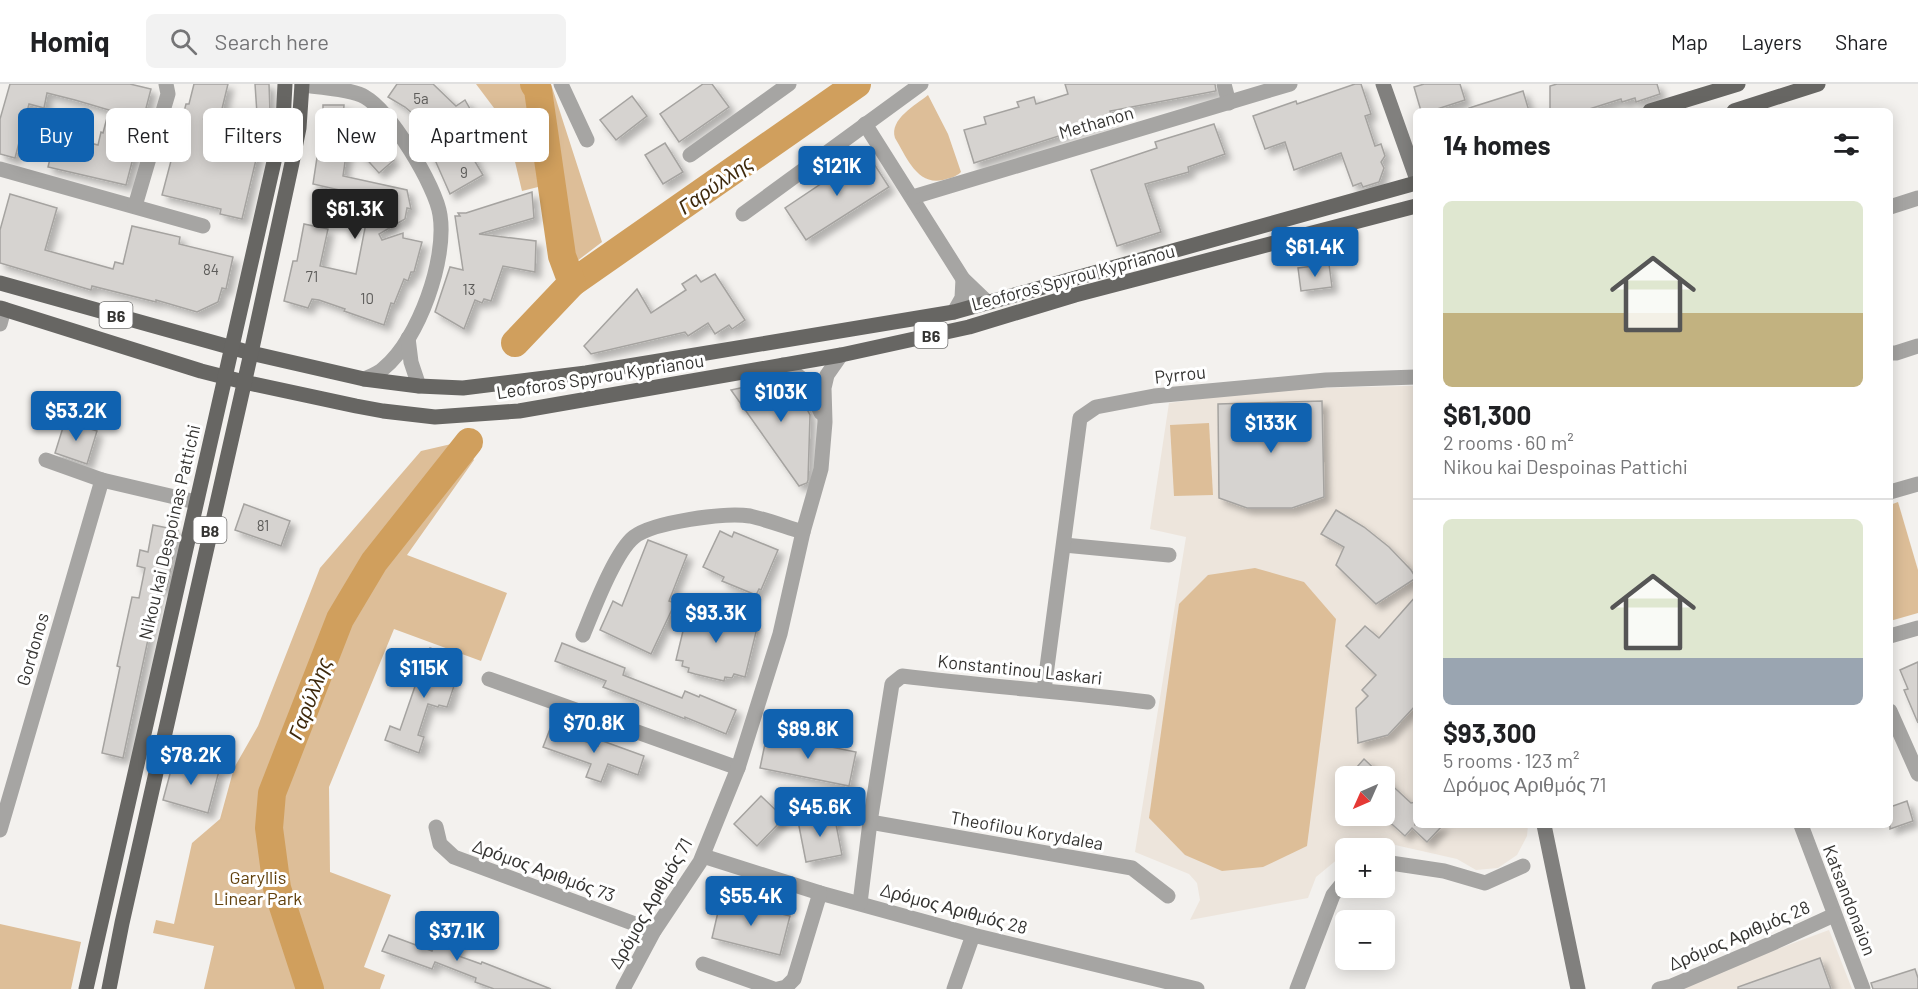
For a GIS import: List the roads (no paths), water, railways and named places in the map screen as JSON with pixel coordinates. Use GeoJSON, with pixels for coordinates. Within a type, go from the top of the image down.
{"type":"FeatureCollection","features":[{"type":"Feature","properties":{"kind":"main road","name":"Nikou kai Despoinas Pattichi"},"geometry":{"type":"LineString","coordinates":[[86,989],[283,122],[285,84]]}},
{"type":"Feature","properties":{"kind":"main road","name":"B8"},"geometry":{"type":"LineString","coordinates":[[109,989],[299,128],[302,84]]}},
{"type":"Feature","properties":{"kind":"main road"},"geometry":{"type":"LineString","coordinates":[[1383,84],[1413,169]]}},
{"type":"Feature","properties":{"kind":"main road"},"geometry":{"type":"LineString","coordinates":[[1660,108],[1738,84]]}},
{"type":"Feature","properties":{"kind":"main road"},"geometry":{"type":"LineString","coordinates":[[1743,108],[1818,84]]}},
{"type":"Feature","properties":{"kind":"main road","name":"Leoforos Spyrou Kyprianou"},"geometry":{"type":"LineString","coordinates":[[0,283],[232,348],[364,379],[418,386],[463,388],[586,373],[954,312],[1413,184]]}},
{"type":"Feature","properties":{"kind":"main road","name":"Leoforos Spyrou Kyprianou"},"geometry":{"type":"LineString","coordinates":[[2,308],[224,377],[383,411],[435,417],[519,411],[841,355],[969,327],[1075,296],[1413,207]]}},
{"type":"Feature","properties":{"kind":"main road"},"geometry":{"type":"LineString","coordinates":[[1545,828],[1578,989]]}},
{"type":"Feature","properties":{"kind":"street"},"geometry":{"type":"LineString","coordinates":[[135,206],[168,94],[166,84]]}},
{"type":"Feature","properties":{"kind":"street"},"geometry":{"type":"LineString","coordinates":[[302,84],[352,92],[365,97],[388,118],[421,168],[434,194],[440,213],[442,243],[438,268],[422,311],[408,338],[386,367],[364,379]]}},
{"type":"Feature","properties":{"kind":"street"},"geometry":{"type":"LineString","coordinates":[[561,84],[587,140]]}},
{"type":"Feature","properties":{"kind":"street"},"geometry":{"type":"LineString","coordinates":[[690,154],[789,84]]}},
{"type":"Feature","properties":{"kind":"street"},"geometry":{"type":"LineString","coordinates":[[743,214],[921,84]]}},
{"type":"Feature","properties":{"kind":"street"},"geometry":{"type":"LineString","coordinates":[[1224,84],[1229,103]]}},
{"type":"Feature","properties":{"kind":"street","name":"Methanon"},"geometry":{"type":"LineString","coordinates":[[913,197],[1290,84]]}},
{"type":"Feature","properties":{"kind":"street"},"geometry":{"type":"LineString","coordinates":[[865,124],[963,279],[987,303]]}},
{"type":"Feature","properties":{"kind":"street"},"geometry":{"type":"LineString","coordinates":[[0,169],[202,226]]}},
{"type":"Feature","properties":{"kind":"street"},"geometry":{"type":"LineString","coordinates":[[1893,206],[1918,198]]}},
{"type":"Feature","properties":{"kind":"street"},"geometry":{"type":"LineString","coordinates":[[954,312],[962,298],[963,279]]}},
{"type":"Feature","properties":{"kind":"street"},"geometry":{"type":"LineString","coordinates":[[0,324],[2,308]]}},
{"type":"Feature","properties":{"kind":"street"},"geometry":{"type":"LineString","coordinates":[[408,338],[411,362],[418,386]]}},
{"type":"Feature","properties":{"kind":"street"},"geometry":{"type":"LineString","coordinates":[[1893,353],[1918,346]]}},
{"type":"Feature","properties":{"kind":"street","name":"Δρόμος Αριθμός 71"},"geometry":{"type":"LineString","coordinates":[[623,989],[654,931],[703,856],[738,768],[780,634],[803,532],[821,468],[825,422],[824,388],[827,375],[841,355]]}},
{"type":"Feature","properties":{"kind":"street","name":"Δρόμος Αριθμός 71"},"geometry":{"type":"LineString","coordinates":[[783,365],[801,378],[812,391],[825,422]]}},
{"type":"Feature","properties":{"kind":"street","name":"Pyrrou"},"geometry":{"type":"LineString","coordinates":[[1044,690],[1080,418],[1096,407],[1154,396],[1326,380],[1413,377]]}},
{"type":"Feature","properties":{"kind":"street"},"geometry":{"type":"LineString","coordinates":[[46,460],[102,480],[196,502]]}},
{"type":"Feature","properties":{"kind":"street","name":"Gordonos"},"geometry":{"type":"LineString","coordinates":[[0,830],[4,794],[102,480]]}},
{"type":"Feature","properties":{"kind":"street"},"geometry":{"type":"LineString","coordinates":[[1893,491],[1918,484]]}},
{"type":"Feature","properties":{"kind":"street"},"geometry":{"type":"LineString","coordinates":[[583,635],[623,550],[634,537],[647,530],[680,521],[717,516],[748,516],[803,532]]}},
{"type":"Feature","properties":{"kind":"street"},"geometry":{"type":"LineString","coordinates":[[1064,545],[1169,555]]}},
{"type":"Feature","properties":{"kind":"street"},"geometry":{"type":"LineString","coordinates":[[1893,635],[1918,628]]}},
{"type":"Feature","properties":{"kind":"street","name":"Konstantinou Laskari"},"geometry":{"type":"LineString","coordinates":[[870,822],[892,684],[902,676],[1148,702]]}},
{"type":"Feature","properties":{"kind":"street"},"geometry":{"type":"LineString","coordinates":[[489,679],[738,768]]}},
{"type":"Feature","properties":{"kind":"street"},"geometry":{"type":"LineString","coordinates":[[1893,718],[1918,774]]}},
{"type":"Feature","properties":{"kind":"street"},"geometry":{"type":"LineString","coordinates":[[860,903],[870,822]]}},
{"type":"Feature","properties":{"kind":"street","name":"Theofilou Korydalea"},"geometry":{"type":"LineString","coordinates":[[870,822],[1132,868],[1168,896]]}},
{"type":"Feature","properties":{"kind":"street","name":"Δρόμος Αριθμός 73"},"geometry":{"type":"LineString","coordinates":[[436,827],[440,844],[454,857],[654,931]]}},
{"type":"Feature","properties":{"kind":"street","name":"Katsandonaion"},"geometry":{"type":"LineString","coordinates":[[1802,828],[1863,989]]}},
{"type":"Feature","properties":{"kind":"street","name":"Δρόμος Αριθμός 28"},"geometry":{"type":"LineString","coordinates":[[703,856],[820,892],[974,935],[1167,985],[1197,989]]}},
{"type":"Feature","properties":{"kind":"street"},"geometry":{"type":"LineString","coordinates":[[1395,863],[1444,870],[1485,883],[1523,866]]}},
{"type":"Feature","properties":{"kind":"street"},"geometry":{"type":"LineString","coordinates":[[703,964],[776,989],[786,987],[794,979],[820,892]]}},
{"type":"Feature","properties":{"kind":"street"},"geometry":{"type":"LineString","coordinates":[[1297,989],[1335,893]]}},
{"type":"Feature","properties":{"kind":"street","name":"Δρόμος Αριθμός 28"},"geometry":{"type":"LineString","coordinates":[[1659,989],[1672,986],[1834,915]]}},
{"type":"Feature","properties":{"kind":"street"},"geometry":{"type":"LineString","coordinates":[[954,989],[974,935]]}},
{"type":"Feature","properties":{"kind":"waterway","name":"Γαρύλλης"},"geometry":{"type":"LineString","coordinates":[[515,343],[572,283],[562,256],[538,90],[534,84]]}},
{"type":"Feature","properties":{"kind":"waterway","name":"Γαρύλλης"},"geometry":{"type":"LineString","coordinates":[[572,283],[857,84]]}},
{"type":"Feature","properties":{"kind":"waterway","name":"Γαρύλλης"},"geometry":{"type":"LineString","coordinates":[[310,989],[277,888],[269,828],[272,793],[340,619],[374,562],[469,442]]}},
{"type":"Feature","properties":{"kind":"park label","name":"Garyllis Linear Park"},"geometry":{"type":"Point","coordinates":[258,887]}}]}
